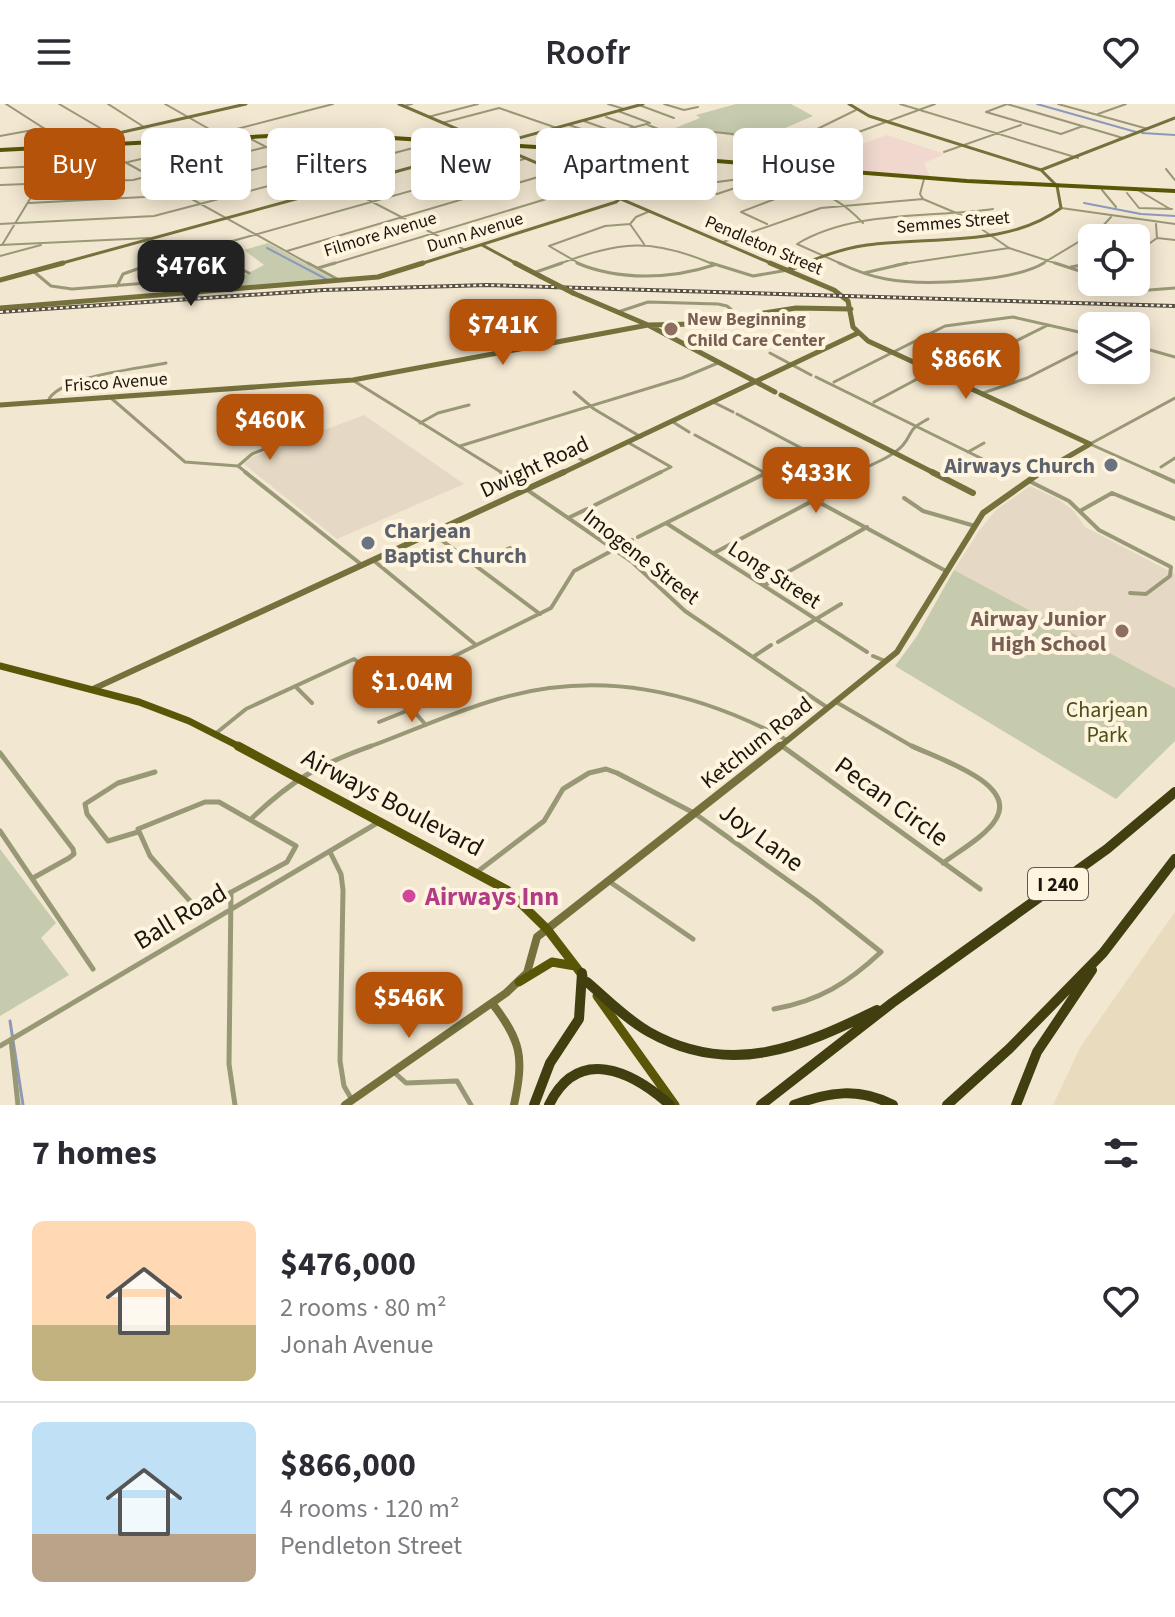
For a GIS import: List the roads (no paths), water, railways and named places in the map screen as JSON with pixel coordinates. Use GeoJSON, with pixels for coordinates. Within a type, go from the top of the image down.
{"type":"FeatureCollection","features":[{"type":"Feature","properties":{"kind":"highway","name":"I 240"},"geometry":{"type":"LineString","coordinates":[[761,1105],[892,1003],[1107,849],[1175,792]]}},
{"type":"Feature","properties":{"kind":"highway"},"geometry":{"type":"LineString","coordinates":[[1016,1105],[1037,1052],[1103,953],[1175,859]]}},
{"type":"Feature","properties":{"kind":"highway"},"geometry":{"type":"LineString","coordinates":[[949,1103],[1009,1049],[1103,953]]}},
{"type":"Feature","properties":{"kind":"highway"},"geometry":{"type":"LineString","coordinates":[[582,974],[648,1031],[670,1042],[717,1053],[771,1052],[791,1048],[833,1032],[892,1003]]}},
{"type":"Feature","properties":{"kind":"highway"},"geometry":{"type":"LineString","coordinates":[[534,1105],[550,1063],[579,1019],[582,974]]}},
{"type":"Feature","properties":{"kind":"highway"},"geometry":{"type":"LineString","coordinates":[[549,1105],[570,1077],[586,1070],[607,1067],[650,1085],[673,1105]]}},
{"type":"Feature","properties":{"kind":"highway"},"geometry":{"type":"LineString","coordinates":[[794,1105],[817,1095],[859,1091],[893,1105]]}},
{"type":"Feature","properties":{"kind":"main road"},"geometry":{"type":"LineString","coordinates":[[0,150],[24,149]]}},
{"type":"Feature","properties":{"kind":"main road"},"geometry":{"type":"LineString","coordinates":[[863,173],[1057,188],[1175,191]]}},
{"type":"Feature","properties":{"kind":"main road","name":"Airways Boulevard"},"geometry":{"type":"LineString","coordinates":[[0,666],[139,702],[215,734],[477,872],[511,893],[547,929],[582,974],[673,1105]]}},
{"type":"Feature","properties":{"kind":"main road"},"geometry":{"type":"LineString","coordinates":[[519,982],[549,962],[559,960],[582,974]]}},
{"type":"Feature","properties":{"kind":"street"},"geometry":{"type":"LineString","coordinates":[[6,104],[44,128]]}},
{"type":"Feature","properties":{"kind":"street"},"geometry":{"type":"LineString","coordinates":[[59,104],[100,128]]}},
{"type":"Feature","properties":{"kind":"street"},"geometry":{"type":"LineString","coordinates":[[108,104],[144,127]]}},
{"type":"Feature","properties":{"kind":"street"},"geometry":{"type":"LineString","coordinates":[[165,104],[210,128]]}},
{"type":"Feature","properties":{"kind":"street"},"geometry":{"type":"LineString","coordinates":[[125,132],[246,104]]}},
{"type":"Feature","properties":{"kind":"street"},"geometry":{"type":"LineString","coordinates":[[234,128],[333,104]]}},
{"type":"Feature","properties":{"kind":"street"},"geometry":{"type":"LineString","coordinates":[[401,105],[412,104]]}},
{"type":"Feature","properties":{"kind":"street"},"geometry":{"type":"LineString","coordinates":[[428,117],[478,104]]}},
{"type":"Feature","properties":{"kind":"street"},"geometry":{"type":"LineString","coordinates":[[608,104],[657,128]]}},
{"type":"Feature","properties":{"kind":"street"},"geometry":{"type":"LineString","coordinates":[[664,104],[684,110],[698,107]]}},
{"type":"Feature","properties":{"kind":"street"},"geometry":{"type":"LineString","coordinates":[[849,104],[856,110],[885,121],[1041,170],[1050,176],[1057,188],[1062,200],[1061,208],[1175,224]]}},
{"type":"Feature","properties":{"kind":"street"},"geometry":{"type":"LineString","coordinates":[[900,104],[1078,158]]}},
{"type":"Feature","properties":{"kind":"street"},"geometry":{"type":"LineString","coordinates":[[856,110],[801,137],[834,141],[935,104]]}},
{"type":"Feature","properties":{"kind":"street"},"geometry":{"type":"LineString","coordinates":[[1083,126],[1061,134],[986,112],[1007,104],[1125,138]]}},
{"type":"Feature","properties":{"kind":"street"},"geometry":{"type":"LineString","coordinates":[[1058,104],[1148,129]]}},
{"type":"Feature","properties":{"kind":"street"},"geometry":{"type":"LineString","coordinates":[[1097,115],[1126,104]]}},
{"type":"Feature","properties":{"kind":"street","name":"Pendleton Street"},"geometry":{"type":"LineString","coordinates":[[401,105],[454,128]]}},
{"type":"Feature","properties":{"kind":"street"},"geometry":{"type":"LineString","coordinates":[[442,123],[499,108],[557,128],[641,105],[674,118]]}},
{"type":"Feature","properties":{"kind":"street"},"geometry":{"type":"LineString","coordinates":[[606,117],[635,128],[648,124]]}},
{"type":"Feature","properties":{"kind":"street"},"geometry":{"type":"LineString","coordinates":[[1041,170],[1175,118]]}},
{"type":"Feature","properties":{"kind":"street"},"geometry":{"type":"LineString","coordinates":[[584,121],[603,128]]}},
{"type":"Feature","properties":{"kind":"street"},"geometry":{"type":"LineString","coordinates":[[944,152],[1024,124]]}},
{"type":"Feature","properties":{"kind":"street"},"geometry":{"type":"LineString","coordinates":[[569,125],[578,128]]}},
{"type":"Feature","properties":{"kind":"street"},"geometry":{"type":"LineString","coordinates":[[0,136],[24,132]]}},
{"type":"Feature","properties":{"kind":"street"},"geometry":{"type":"LineString","coordinates":[[717,132],[733,134]]}},
{"type":"Feature","properties":{"kind":"street"},"geometry":{"type":"LineString","coordinates":[[251,139],[266,147]]}},
{"type":"Feature","properties":{"kind":"street"},"geometry":{"type":"LineString","coordinates":[[251,151],[266,147]]}},
{"type":"Feature","properties":{"kind":"street","name":"Pendleton Street"},"geometry":{"type":"LineString","coordinates":[[520,157],[536,164]]}},
{"type":"Feature","properties":{"kind":"street"},"geometry":{"type":"LineString","coordinates":[[125,162],[141,159]]}},
{"type":"Feature","properties":{"kind":"street"},"geometry":{"type":"LineString","coordinates":[[117,286],[120,277],[130,270],[524,159]]}},
{"type":"Feature","properties":{"kind":"street"},"geometry":{"type":"LineString","coordinates":[[125,160],[141,169]]}},
{"type":"Feature","properties":{"kind":"street"},"geometry":{"type":"LineString","coordinates":[[0,168],[24,167]]}},
{"type":"Feature","properties":{"kind":"street"},"geometry":{"type":"LineString","coordinates":[[1166,169],[1175,180]]}},
{"type":"Feature","properties":{"kind":"street"},"geometry":{"type":"LineString","coordinates":[[287,251],[536,178]]}},
{"type":"Feature","properties":{"kind":"street"},"geometry":{"type":"LineString","coordinates":[[923,199],[920,194],[924,179]]}},
{"type":"Feature","properties":{"kind":"street"},"geometry":{"type":"LineString","coordinates":[[0,185],[24,184]]}},
{"type":"Feature","properties":{"kind":"street"},"geometry":{"type":"LineString","coordinates":[[0,224],[143,218],[267,186]]}},
{"type":"Feature","properties":{"kind":"street"},"geometry":{"type":"LineString","coordinates":[[769,225],[741,212],[799,190],[838,199],[863,223]]}},
{"type":"Feature","properties":{"kind":"street"},"geometry":{"type":"LineString","coordinates":[[1102,190],[1116,207]]}},
{"type":"Feature","properties":{"kind":"street"},"geometry":{"type":"LineString","coordinates":[[1127,193],[1139,208],[1172,209],[1138,190]]}},
{"type":"Feature","properties":{"kind":"street"},"geometry":{"type":"LineString","coordinates":[[29,203],[141,197]]}},
{"type":"Feature","properties":{"kind":"street"},"geometry":{"type":"LineString","coordinates":[[723,242],[810,211],[923,199],[961,215],[1009,248],[1078,270]]}},
{"type":"Feature","properties":{"kind":"street"},"geometry":{"type":"LineString","coordinates":[[1,245],[31,200]]}},
{"type":"Feature","properties":{"kind":"street"},"geometry":{"type":"LineString","coordinates":[[197,200],[342,282]]}},
{"type":"Feature","properties":{"kind":"street"},"geometry":{"type":"LineString","coordinates":[[0,280],[296,200]]}},
{"type":"Feature","properties":{"kind":"street"},"geometry":{"type":"LineString","coordinates":[[368,200],[466,250]]}},
{"type":"Feature","properties":{"kind":"street","name":"Filmore Avenue"},"geometry":{"type":"LineString","coordinates":[[318,268],[543,200]]}},
{"type":"Feature","properties":{"kind":"street","name":"Pendleton Street"},"geometry":{"type":"LineString","coordinates":[[622,200],[841,294],[851,309]]}},
{"type":"Feature","properties":{"kind":"street","name":"Dunn Avenue"},"geometry":{"type":"LineString","coordinates":[[0,308],[378,277],[622,200]]}},
{"type":"Feature","properties":{"kind":"street","name":"Semmes Street"},"geometry":{"type":"LineString","coordinates":[[788,270],[863,245],[986,234],[1036,225],[1048,220],[1061,208]]}},
{"type":"Feature","properties":{"kind":"street"},"geometry":{"type":"LineString","coordinates":[[993,209],[835,227],[797,243],[800,248],[821,257],[888,280],[966,281],[1030,271],[1100,229],[1111,217]]}},
{"type":"Feature","properties":{"kind":"street"},"geometry":{"type":"LineString","coordinates":[[650,211],[636,217],[630,224],[605,226],[549,246],[599,271],[681,274],[714,265]]}},
{"type":"Feature","properties":{"kind":"street"},"geometry":{"type":"LineString","coordinates":[[1156,223],[1159,229],[1157,238]]}},
{"type":"Feature","properties":{"kind":"street"},"geometry":{"type":"LineString","coordinates":[[630,224],[645,245]]}},
{"type":"Feature","properties":{"kind":"street"},"geometry":{"type":"LineString","coordinates":[[1150,243],[1157,238],[1175,240]]}},
{"type":"Feature","properties":{"kind":"street"},"geometry":{"type":"LineString","coordinates":[[1,245],[154,239]]}},
{"type":"Feature","properties":{"kind":"street"},"geometry":{"type":"LineString","coordinates":[[0,256],[51,242]]}},
{"type":"Feature","properties":{"kind":"street"},"geometry":{"type":"LineString","coordinates":[[482,245],[573,293],[648,325],[973,493]]}},
{"type":"Feature","properties":{"kind":"street"},"geometry":{"type":"LineString","coordinates":[[533,273],[603,249],[645,245],[673,248],[745,276],[775,275],[788,270]]}},
{"type":"Feature","properties":{"kind":"street"},"geometry":{"type":"LineString","coordinates":[[207,248],[232,266],[249,273]]}},
{"type":"Feature","properties":{"kind":"street"},"geometry":{"type":"LineString","coordinates":[[862,273],[900,263],[972,257],[1009,248]]}},
{"type":"Feature","properties":{"kind":"street"},"geometry":{"type":"LineString","coordinates":[[1069,267],[1078,265]]}},
{"type":"Feature","properties":{"kind":"street"},"geometry":{"type":"LineString","coordinates":[[33,271],[59,288],[178,280],[232,266]]}},
{"type":"Feature","properties":{"kind":"street"},"geometry":{"type":"LineString","coordinates":[[1150,290],[1175,288]]}},
{"type":"Feature","properties":{"kind":"street"},"geometry":{"type":"LineString","coordinates":[[618,312],[648,302],[718,304],[727,306],[740,317]]}},
{"type":"Feature","properties":{"kind":"street","name":"Frisco Avenue"},"geometry":{"type":"LineString","coordinates":[[0,405],[353,380],[648,325],[695,324],[796,308],[851,309]]}},
{"type":"Feature","properties":{"kind":"street"},"geometry":{"type":"LineString","coordinates":[[851,309],[853,327],[858,333],[891,352],[1175,482]]}},
{"type":"Feature","properties":{"kind":"street"},"geometry":{"type":"LineString","coordinates":[[834,382],[945,326],[1000,317],[1024,318],[1078,331]]}},
{"type":"Feature","properties":{"kind":"street"},"geometry":{"type":"LineString","coordinates":[[874,402],[931,370],[966,356],[1008,345],[1050,324]]}},
{"type":"Feature","properties":{"kind":"street","name":"Dwight Road"},"geometry":{"type":"LineString","coordinates":[[93,689],[715,403],[858,333]]}},
{"type":"Feature","properties":{"kind":"street"},"geometry":{"type":"LineString","coordinates":[[1150,349],[1175,357]]}},
{"type":"Feature","properties":{"kind":"street"},"geometry":{"type":"LineString","coordinates":[[983,393],[1027,378],[1078,352]]}},
{"type":"Feature","properties":{"kind":"street"},"geometry":{"type":"LineString","coordinates":[[770,353],[1011,473]]}},
{"type":"Feature","properties":{"kind":"street"},"geometry":{"type":"LineString","coordinates":[[48,401],[52,392],[72,382],[166,363]]}},
{"type":"Feature","properties":{"kind":"street"},"geometry":{"type":"LineString","coordinates":[[460,446],[682,378],[718,363]]}},
{"type":"Feature","properties":{"kind":"street","name":"Imogene Street"},"geometry":{"type":"LineString","coordinates":[[353,380],[528,489],[643,571],[678,605],[828,708]]}},
{"type":"Feature","properties":{"kind":"street"},"geometry":{"type":"LineString","coordinates":[[574,392],[589,405],[641,437]]}},
{"type":"Feature","properties":{"kind":"street"},"geometry":{"type":"LineString","coordinates":[[110,397],[185,462],[238,466],[362,565]]}},
{"type":"Feature","properties":{"kind":"street","name":"Ketchum Road"},"geometry":{"type":"LineString","coordinates":[[349,1103],[519,982],[527,973],[537,937],[887,662],[897,652],[975,526],[994,503],[1027,480],[1175,398]]}},
{"type":"Feature","properties":{"kind":"street"},"geometry":{"type":"LineString","coordinates":[[715,403],[850,474]]}},
{"type":"Feature","properties":{"kind":"street"},"geometry":{"type":"LineString","coordinates":[[420,423],[438,413],[469,405]]}},
{"type":"Feature","properties":{"kind":"street"},"geometry":{"type":"LineString","coordinates":[[714,553],[816,499],[850,474],[892,453],[903,445],[906,434],[928,419]]}},
{"type":"Feature","properties":{"kind":"street"},"geometry":{"type":"LineString","coordinates":[[673,422],[689,432]]}},
{"type":"Feature","properties":{"kind":"street"},"geometry":{"type":"LineString","coordinates":[[695,435],[947,571]]}},
{"type":"Feature","properties":{"kind":"street"},"geometry":{"type":"LineString","coordinates":[[238,466],[252,454],[288,440]]}},
{"type":"Feature","properties":{"kind":"street"},"geometry":{"type":"LineString","coordinates":[[595,505],[671,467],[629,443]]}},
{"type":"Feature","properties":{"kind":"street"},"geometry":{"type":"LineString","coordinates":[[968,452],[984,443]]}},
{"type":"Feature","properties":{"kind":"street"},"geometry":{"type":"LineString","coordinates":[[566,450],[585,462]]}},
{"type":"Feature","properties":{"kind":"street"},"geometry":{"type":"LineString","coordinates":[[1161,467],[1175,458]]}},
{"type":"Feature","properties":{"kind":"street"},"geometry":{"type":"LineString","coordinates":[[392,687],[551,608],[574,571],[764,474]]}},
{"type":"Feature","properties":{"kind":"street"},"geometry":{"type":"LineString","coordinates":[[1027,480],[1057,494],[1099,530],[1171,567],[1170,576],[1146,594],[1130,593]]}},
{"type":"Feature","properties":{"kind":"street"},"geometry":{"type":"LineString","coordinates":[[1080,511],[1112,493],[1175,519]]}},
{"type":"Feature","properties":{"kind":"street"},"geometry":{"type":"LineString","coordinates":[[904,498],[923,511],[975,526]]}},
{"type":"Feature","properties":{"kind":"street"},"geometry":{"type":"LineString","coordinates":[[568,518],[587,509]]}},
{"type":"Feature","properties":{"kind":"street","name":"Long Street"},"geometry":{"type":"LineString","coordinates":[[666,523],[887,662]]}},
{"type":"Feature","properties":{"kind":"street"},"geometry":{"type":"LineString","coordinates":[[765,585],[867,527]]}},
{"type":"Feature","properties":{"kind":"street"},"geometry":{"type":"LineString","coordinates":[[432,533],[540,614]]}},
{"type":"Feature","properties":{"kind":"street"},"geometry":{"type":"LineString","coordinates":[[474,564],[510,548]]}},
{"type":"Feature","properties":{"kind":"street"},"geometry":{"type":"LineString","coordinates":[[373,560],[476,645]]}},
{"type":"Feature","properties":{"kind":"street"},"geometry":{"type":"LineString","coordinates":[[778,642],[841,604]]}},
{"type":"Feature","properties":{"kind":"street"},"geometry":{"type":"LineString","coordinates":[[753,657],[771,645]]}},
{"type":"Feature","properties":{"kind":"street"},"geometry":{"type":"LineString","coordinates":[[215,734],[246,709],[354,659],[392,687],[426,725]]}},
{"type":"Feature","properties":{"kind":"street","name":"Pecan Circle"},"geometry":{"type":"LineString","coordinates":[[251,819],[300,777],[426,725],[503,697],[607,682],[706,701],[733,711],[784,742],[980,889]]}},
{"type":"Feature","properties":{"kind":"street"},"geometry":{"type":"LineString","coordinates":[[296,687],[312,703]]}},
{"type":"Feature","properties":{"kind":"street"},"geometry":{"type":"LineString","coordinates":[[379,722],[434,700]]}},
{"type":"Feature","properties":{"kind":"street"},"geometry":{"type":"LineString","coordinates":[[836,702],[914,747],[986,782],[998,794],[1001,808],[995,822],[943,863]]}},
{"type":"Feature","properties":{"kind":"street"},"geometry":{"type":"LineString","coordinates":[[0,753],[73,849],[74,854],[33,878]]}},
{"type":"Feature","properties":{"kind":"street","name":"Joy Lane"},"geometry":{"type":"LineString","coordinates":[[477,872],[544,821],[563,789],[589,773],[606,769],[617,773],[694,813],[814,899],[881,952],[855,978],[815,1003],[774,1009]]}},
{"type":"Feature","properties":{"kind":"street"},"geometry":{"type":"LineString","coordinates":[[138,832],[150,856],[198,910],[287,862],[294,854],[296,846],[219,802],[205,802],[172,813],[138,829],[138,832],[108,841],[87,814],[85,804],[141,773],[155,772]]}},
{"type":"Feature","properties":{"kind":"street","name":"Ball Road"},"geometry":{"type":"LineString","coordinates":[[0,1046],[381,821]]}},
{"type":"Feature","properties":{"kind":"street"},"geometry":{"type":"LineString","coordinates":[[0,831],[93,969]]}},
{"type":"Feature","properties":{"kind":"street"},"geometry":{"type":"LineString","coordinates":[[330,852],[341,874],[343,890],[340,1061],[349,1103]]}},
{"type":"Feature","properties":{"kind":"street"},"geometry":{"type":"LineString","coordinates":[[608,880],[693,939]]}},
{"type":"Feature","properties":{"kind":"street"},"geometry":{"type":"LineString","coordinates":[[231,892],[229,1064],[235,1105]]}},
{"type":"Feature","properties":{"kind":"street"},"geometry":{"type":"LineString","coordinates":[[492,1003],[517,1036],[523,1059],[514,1105]]}},
{"type":"Feature","properties":{"kind":"street"},"geometry":{"type":"LineString","coordinates":[[11,1040],[18,1105]]}},
{"type":"Feature","properties":{"kind":"street"},"geometry":{"type":"LineString","coordinates":[[393,1071],[406,1083],[457,1081],[471,1105]]}},
{"type":"Feature","properties":{"kind":"waterway"},"geometry":{"type":"LineString","coordinates":[[1037,104],[1136,132]]}},
{"type":"Feature","properties":{"kind":"waterway"},"geometry":{"type":"LineString","coordinates":[[1142,133],[1175,135]]}},
{"type":"Feature","properties":{"kind":"waterway"},"geometry":{"type":"LineString","coordinates":[[1084,203],[1141,214],[1175,216]]}},
{"type":"Feature","properties":{"kind":"waterway"},"geometry":{"type":"LineString","coordinates":[[267,248],[326,279]]}},
{"type":"Feature","properties":{"kind":"waterway"},"geometry":{"type":"LineString","coordinates":[[10,1021],[23,1105]]}},
{"type":"Feature","properties":{"kind":"railway"},"geometry":{"type":"LineString","coordinates":[[0,312],[323,290],[487,285],[1175,306]]}},
{"type":"Feature","properties":{"kind":"place","name":"New Beginning Child Care Center"},"geometry":{"type":"Point","coordinates":[671,329]}},
{"type":"Feature","properties":{"kind":"place","name":"Airways Church"},"geometry":{"type":"Point","coordinates":[1111,465]}},
{"type":"Feature","properties":{"kind":"place","name":"Charjean Baptist Church"},"geometry":{"type":"Point","coordinates":[368,543]}},
{"type":"Feature","properties":{"kind":"place","name":"Airway Junior High School"},"geometry":{"type":"Point","coordinates":[1122,631]}},
{"type":"Feature","properties":{"kind":"place","name":"Airways Inn"},"geometry":{"type":"Point","coordinates":[409,896]}},
{"type":"Feature","properties":{"kind":"park label","name":"Charjean Park"},"geometry":{"type":"Point","coordinates":[1107,722]}}]}
